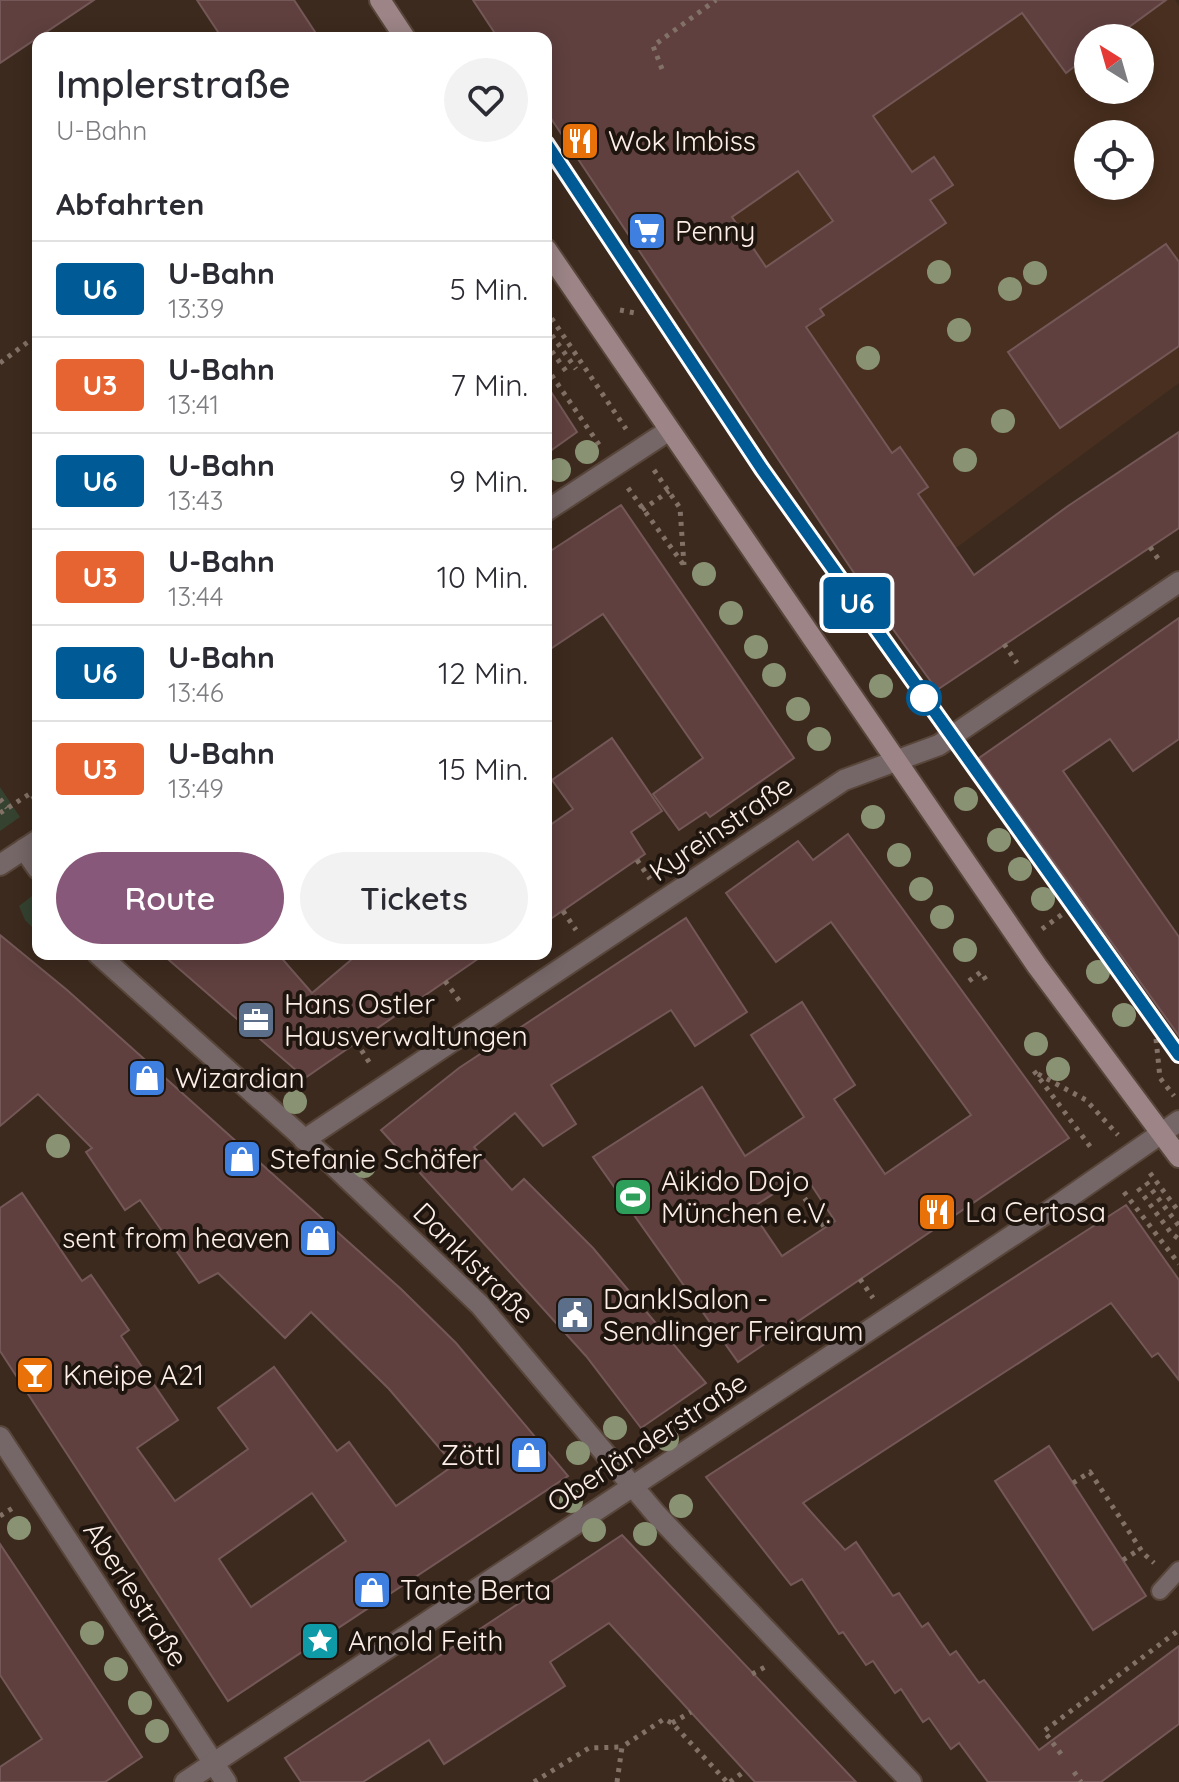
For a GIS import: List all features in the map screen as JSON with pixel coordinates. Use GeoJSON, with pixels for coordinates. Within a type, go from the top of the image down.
{"type":"FeatureCollection","features":[{"type":"Feature","properties":{"kind":"main road"},"geometry":{"type":"LineString","coordinates":[[380,0],[401,32]]}},
{"type":"Feature","properties":{"kind":"main road"},"geometry":{"type":"LineString","coordinates":[[552,258],[1037,966],[1179,1157]]}},
{"type":"Feature","properties":{"kind":"street"},"geometry":{"type":"LineString","coordinates":[[552,507],[668,431]]}},
{"type":"Feature","properties":{"kind":"street","name":"Kyreinstraße"},"geometry":{"type":"LineString","coordinates":[[304,1140],[844,780],[939,745],[1179,582]]}},
{"type":"Feature","properties":{"kind":"street"},"geometry":{"type":"LineString","coordinates":[[0,865],[31,844]]}},
{"type":"Feature","properties":{"kind":"street","name":"Danklstraße"},"geometry":{"type":"LineString","coordinates":[[105,960],[480,1305],[706,1568],[911,1782]]}},
{"type":"Feature","properties":{"kind":"street","name":"Oberländerstraße"},"geometry":{"type":"LineString","coordinates":[[185,1782],[1134,1154],[1179,1121]]}},
{"type":"Feature","properties":{"kind":"street","name":"Aberlestraße"},"geometry":{"type":"LineString","coordinates":[[0,1437],[226,1782]]}},
{"type":"Feature","properties":{"kind":"lane"},"geometry":{"type":"LineString","coordinates":[[1160,1591],[1173,1567]]}},
{"type":"Feature","properties":{"kind":"path"},"geometry":{"type":"LineString","coordinates":[[662,69],[653,46],[716,0]]}},
{"type":"Feature","properties":{"kind":"path"},"geometry":{"type":"LineString","coordinates":[[632,270],[671,327]]}},
{"type":"Feature","properties":{"kind":"path"},"geometry":{"type":"LineString","coordinates":[[552,335],[576,369]]}},
{"type":"Feature","properties":{"kind":"path"},"geometry":{"type":"LineString","coordinates":[[0,363],[28,342]]}},
{"type":"Feature","properties":{"kind":"path"},"geometry":{"type":"LineString","coordinates":[[552,351],[568,374]]}},
{"type":"Feature","properties":{"kind":"path"},"geometry":{"type":"LineString","coordinates":[[642,510],[669,491]]}},
{"type":"Feature","properties":{"kind":"path"},"geometry":{"type":"LineString","coordinates":[[0,813],[32,795]]}},
{"type":"Feature","properties":{"kind":"path"},"geometry":{"type":"LineString","coordinates":[[0,799],[7,808]]}},
{"type":"Feature","properties":{"kind":"path"},"geometry":{"type":"LineString","coordinates":[[1048,939],[1041,930],[1064,913]]}},
{"type":"Feature","properties":{"kind":"path"},"geometry":{"type":"LineString","coordinates":[[969,981],[981,972],[988,983]]}},
{"type":"Feature","properties":{"kind":"path"},"geometry":{"type":"LineString","coordinates":[[1155,1029],[1160,1078],[1179,1103]]}},
{"type":"Feature","properties":{"kind":"path"},"geometry":{"type":"LineString","coordinates":[[1034,1071],[1086,1100],[1134,1154],[1179,1212]]}},
{"type":"Feature","properties":{"kind":"path"},"geometry":{"type":"LineString","coordinates":[[1146,1182],[1179,1226]]}},
{"type":"Feature","properties":{"kind":"path"},"geometry":{"type":"LineString","coordinates":[[1138,1188],[1171,1233],[1179,1239]]}},
{"type":"Feature","properties":{"kind":"path"},"geometry":{"type":"LineString","coordinates":[[799,1190],[825,1228]]}},
{"type":"Feature","properties":{"kind":"path"},"geometry":{"type":"LineString","coordinates":[[1073,1483],[1090,1472],[1140,1549],[1155,1564],[1173,1567]]}},
{"type":"Feature","properties":{"kind":"path"},"geometry":{"type":"LineString","coordinates":[[1123,1560],[1140,1549]]}},
{"type":"Feature","properties":{"kind":"path"},"geometry":{"type":"LineString","coordinates":[[1061,1754],[1044,1731],[1179,1630]]}},
{"type":"Feature","properties":{"kind":"path"},"geometry":{"type":"LineString","coordinates":[[672,1723],[691,1712]]}},
{"type":"Feature","properties":{"kind":"path"},"geometry":{"type":"LineString","coordinates":[[534,1782],[589,1748],[622,1747],[664,1719],[672,1723],[728,1782],[745,1771]]}},
{"type":"Feature","properties":{"kind":"path"},"geometry":{"type":"LineString","coordinates":[[617,1782],[622,1747]]}},
{"type":"Feature","properties":{"kind":"path"},"geometry":{"type":"LineString","coordinates":[[1074,1772],[1081,1782]]}},
{"type":"Feature","properties":{"kind":"shaded area"},"geometry":{"type":"Polygon","coordinates":[[[1040,0],[1175,0],[1179,6],[1179,383],[956,548],[874,603],[651,272],[1040,0]]]}},
{"type":"Feature","properties":{"kind":"green space"},"geometry":{"type":"Polygon","coordinates":[[[0,787],[20,817],[0,831],[0,787]]]}},
{"type":"Feature","properties":{"kind":"green space"},"geometry":{"type":"Polygon","coordinates":[[[32,896],[32,927],[25,920],[19,906],[32,896]]]}},
{"type":"Feature","properties":{"kind":"building"},"geometry":{"type":"Polygon","coordinates":[[[0,0],[94,0],[46,32],[32,32],[32,42],[0,63],[0,0]]]}},
{"type":"Feature","properties":{"kind":"building"},"geometry":{"type":"Polygon","coordinates":[[[197,0],[294,0],[315,32],[218,32],[197,0]]]}},
{"type":"Feature","properties":{"kind":"building"},"geometry":{"type":"Polygon","coordinates":[[[473,0],[1166,0],[1133,24],[1074,24],[1074,67],[1066,73],[1022,13],[873,116],[912,172],[934,157],[953,185],[930,200],[946,223],[820,309],[824,315],[806,327],[892,453],[900,447],[928,487],[918,494],[974,575],[1068,506],[1179,432],[1179,528],[937,690],[874,603],[552,120],[552,32],[494,32],[473,0]],[[798,171],[732,217],[766,267],[833,221],[798,171]]]}},
{"type":"Feature","properties":{"kind":"building"},"geometry":{"type":"Polygon","coordinates":[[[1166,244],[1179,262],[1179,346],[1060,428],[1008,352],[1166,244]]]}},
{"type":"Feature","properties":{"kind":"building"},"geometry":{"type":"Polygon","coordinates":[[[552,393],[577,432],[552,450],[552,393]]]}},
{"type":"Feature","properties":{"kind":"building"},"geometry":{"type":"Polygon","coordinates":[[[621,505],[794,758],[710,817],[706,812],[679,830],[653,794],[703,758],[603,614],[552,648],[552,550],[621,505]]]}},
{"type":"Feature","properties":{"kind":"building"},"geometry":{"type":"Polygon","coordinates":[[[1179,618],[1179,739],[1133,771],[1110,739],[1063,771],[1179,937],[1179,1036],[979,758],[1179,618]]]}},
{"type":"Feature","properties":{"kind":"building"},"geometry":{"type":"Polygon","coordinates":[[[612,738],[662,811],[631,832],[645,854],[552,918],[552,824],[573,809],[552,780],[612,738]]]}},
{"type":"Feature","properties":{"kind":"building"},"geometry":{"type":"Polygon","coordinates":[[[848,834],[1069,1138],[738,1362],[593,1157],[702,1087],[745,1156],[804,1117],[751,1035],[802,1002],[855,1085],[834,1099],[885,1174],[971,1115],[831,922],[776,962],[726,893],[798,841],[813,860],[848,834]],[[804,1174],[750,1209],[782,1256],[835,1221],[804,1174]]]}},
{"type":"Feature","properties":{"kind":"building"},"geometry":{"type":"Polygon","coordinates":[[[686,918],[747,1012],[695,1046],[671,1010],[551,1085],[576,1124],[543,1146],[515,1113],[474,1147],[512,1190],[524,1179],[593,1248],[706,1383],[641,1428],[586,1356],[381,1130],[459,1068],[686,918]]]}},
{"type":"Feature","properties":{"kind":"building"},"geometry":{"type":"Polygon","coordinates":[[[0,935],[67,990],[401,1289],[456,1343],[568,1476],[228,1701],[0,1351],[0,1208],[22,1193],[82,1281],[91,1275],[129,1330],[121,1336],[178,1420],[137,1448],[175,1501],[248,1449],[218,1408],[274,1367],[337,1451],[349,1442],[396,1506],[454,1465],[389,1389],[311,1312],[285,1338],[218,1273],[199,1283],[140,1200],[125,1210],[86,1152],[92,1148],[38,1094],[0,1126],[0,935]],[[312,1493],[219,1559],[251,1607],[346,1541],[312,1493]]]}},
{"type":"Feature","properties":{"kind":"building"},"geometry":{"type":"Polygon","coordinates":[[[169,960],[283,960],[312,993],[351,960],[476,960],[305,1078],[169,960]]]}},
{"type":"Feature","properties":{"kind":"building"},"geometry":{"type":"Polygon","coordinates":[[[1126,1205],[1179,1280],[1179,1380],[1158,1353],[1152,1357],[1111,1303],[803,1503],[845,1550],[856,1542],[893,1596],[899,1593],[922,1627],[928,1623],[950,1655],[956,1651],[979,1683],[984,1680],[1039,1750],[1179,1646],[1179,1724],[1101,1782],[988,1782],[959,1743],[951,1749],[929,1718],[923,1722],[901,1689],[895,1693],[873,1661],[866,1665],[843,1632],[839,1634],[802,1579],[791,1585],[706,1477],[1126,1205]]]}},
{"type":"Feature","properties":{"kind":"building"},"geometry":{"type":"Polygon","coordinates":[[[1049,1446],[1146,1596],[1093,1630],[995,1481],[1049,1446]]]}},
{"type":"Feature","properties":{"kind":"building"},"geometry":{"type":"Polygon","coordinates":[[[622,1535],[856,1782],[755,1782],[609,1623],[550,1662],[565,1686],[444,1764],[429,1740],[363,1782],[301,1782],[285,1758],[622,1535]]]}},
{"type":"Feature","properties":{"kind":"building"},"geometry":{"type":"Polygon","coordinates":[[[0,1544],[142,1757],[105,1782],[0,1782],[0,1767],[42,1739],[0,1675],[0,1544]]]}},
{"type":"Feature","properties":{"kind":"metro line","name":"U6"},"geometry":{"type":"LineString","coordinates":[[552,152],[762,469],[1132,994],[1179,1055]]}},
{"type":"Feature","properties":{"kind":"place","name":"Wok Imbiss"},"geometry":{"type":"Point","coordinates":[580,141]}},
{"type":"Feature","properties":{"kind":"place","name":"Penny"},"geometry":{"type":"Point","coordinates":[647,231]}},
{"type":"Feature","properties":{"kind":"place","name":"Hans Ostler Hausverwaltungen"},"geometry":{"type":"Point","coordinates":[256,1020]}},
{"type":"Feature","properties":{"kind":"place","name":"Wizardian"},"geometry":{"type":"Point","coordinates":[147,1078]}},
{"type":"Feature","properties":{"kind":"place","name":"Stefanie Schäfer"},"geometry":{"type":"Point","coordinates":[242,1159]}},
{"type":"Feature","properties":{"kind":"place","name":"Aikido Dojo München e.V."},"geometry":{"type":"Point","coordinates":[633,1197]}},
{"type":"Feature","properties":{"kind":"place","name":"La Certosa"},"geometry":{"type":"Point","coordinates":[937,1212]}},
{"type":"Feature","properties":{"kind":"place","name":"sent from heaven"},"geometry":{"type":"Point","coordinates":[318,1238]}},
{"type":"Feature","properties":{"kind":"place","name":"DanklSalon - Sendlinger Freiraum"},"geometry":{"type":"Point","coordinates":[575,1315]}},
{"type":"Feature","properties":{"kind":"place","name":"Kneipe A21"},"geometry":{"type":"Point","coordinates":[35,1375]}},
{"type":"Feature","properties":{"kind":"place","name":"Zöttl"},"geometry":{"type":"Point","coordinates":[529,1455]}},
{"type":"Feature","properties":{"kind":"place","name":"Tante Berta"},"geometry":{"type":"Point","coordinates":[372,1590]}},
{"type":"Feature","properties":{"kind":"place","name":"Arnold Feith"},"geometry":{"type":"Point","coordinates":[320,1641]}}]}
